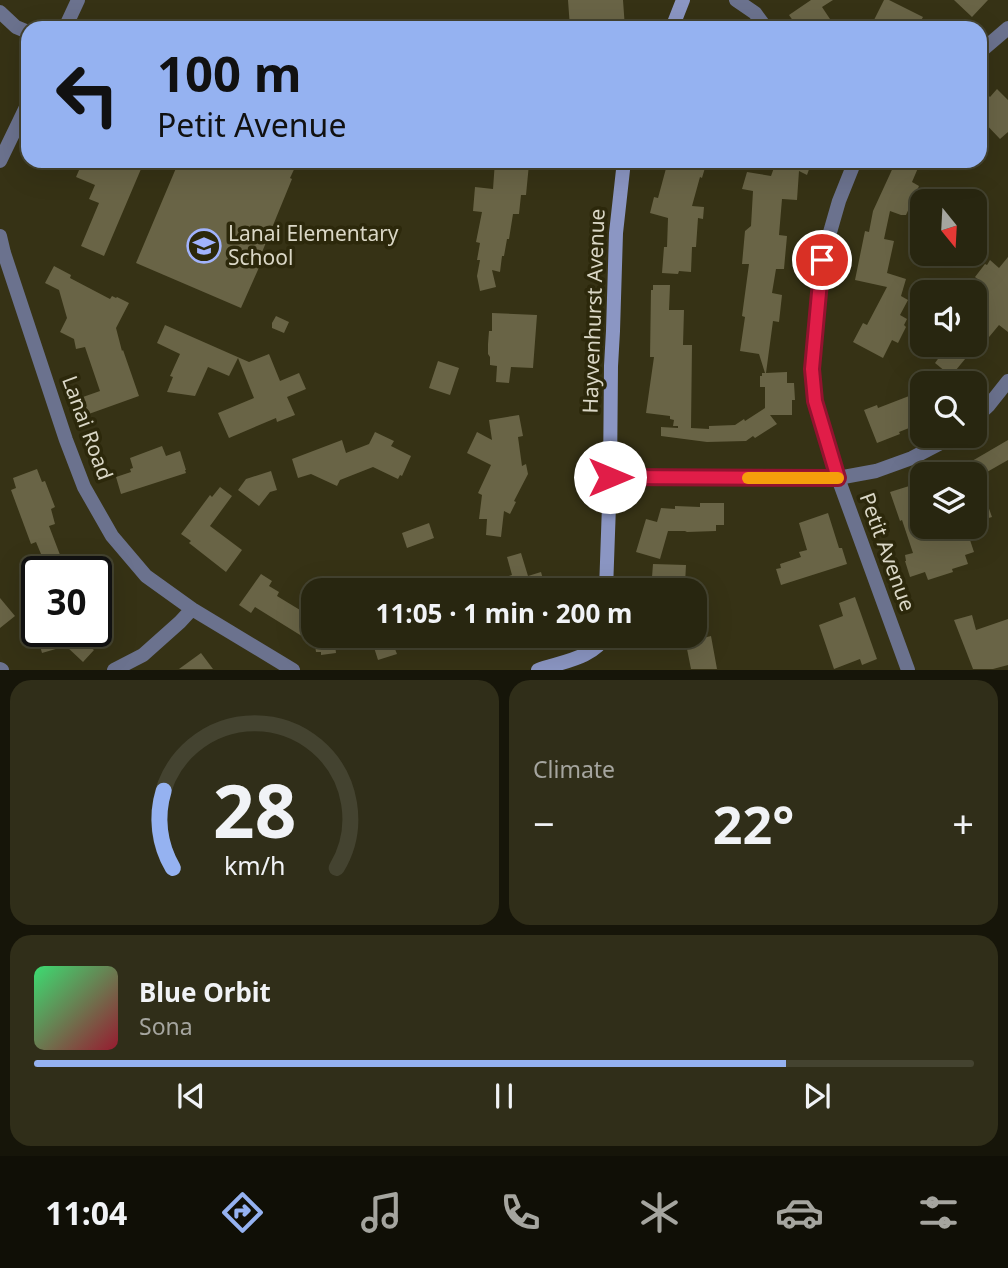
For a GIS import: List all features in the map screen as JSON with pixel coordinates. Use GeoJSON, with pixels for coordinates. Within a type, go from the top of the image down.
{"type":"FeatureCollection","features":[{"type":"Feature","properties":{"kind":"main road"},"geometry":{"type":"LineString","coordinates":[[675,21],[683,0]]}},
{"type":"Feature","properties":{"kind":"main road","name":"Hayvenhurst Avenue"},"geometry":{"type":"LineString","coordinates":[[606,578],[611,366],[617,233],[623,168]]}},
{"type":"Feature","properties":{"kind":"main road"},"geometry":{"type":"LineString","coordinates":[[538,670],[590,653],[596,648]]}},
{"type":"Feature","properties":{"kind":"street"},"geometry":{"type":"LineString","coordinates":[[68,21],[78,0]]}},
{"type":"Feature","properties":{"kind":"street"},"geometry":{"type":"LineString","coordinates":[[736,0],[755,13],[761,21]]}},
{"type":"Feature","properties":{"kind":"street"},"geometry":{"type":"LineString","coordinates":[[0,12],[21,29]]}},
{"type":"Feature","properties":{"kind":"street"},"geometry":{"type":"LineString","coordinates":[[987,46],[1008,28]]}},
{"type":"Feature","properties":{"kind":"street"},"geometry":{"type":"LineString","coordinates":[[0,162],[21,118]]}},
{"type":"Feature","properties":{"kind":"street","name":"Petit Avenue"},"geometry":{"type":"LineString","coordinates":[[852,168],[839,201],[822,260],[812,369],[815,401],[838,478],[908,670]]}},
{"type":"Feature","properties":{"kind":"street","name":"Lanai Road"},"geometry":{"type":"LineString","coordinates":[[0,236],[66,440],[84,487],[112,536],[146,576],[192,609],[293,670]]}},
{"type":"Feature","properties":{"kind":"street"},"geometry":{"type":"LineString","coordinates":[[987,407],[1008,381]]}},
{"type":"Feature","properties":{"kind":"street"},"geometry":{"type":"LineString","coordinates":[[610,477],[838,478],[876,471],[931,448]]}},
{"type":"Feature","properties":{"kind":"street"},"geometry":{"type":"LineString","coordinates":[[114,670],[143,655],[192,609]]}},
{"type":"Feature","properties":{"kind":"building"},"geometry":{"type":"Polygon","coordinates":[[[568,0],[623,0],[624,21],[570,21],[568,0]]]}},
{"type":"Feature","properties":{"kind":"building"},"geometry":{"type":"Polygon","coordinates":[[[811,0],[833,0],[822,7],[830,19],[828,21],[793,21],[789,15],[811,0]]]}},
{"type":"Feature","properties":{"kind":"building"},"geometry":{"type":"Polygon","coordinates":[[[884,0],[923,17],[921,21],[874,21],[884,0]]]}},
{"type":"Feature","properties":{"kind":"building"},"geometry":{"type":"Polygon","coordinates":[[[954,0],[988,0],[972,17],[954,0]]]}},
{"type":"Feature","properties":{"kind":"building"},"geometry":{"type":"Polygon","coordinates":[[[997,89],[1008,100],[1008,132],[1000,139],[987,125],[987,94],[990,97],[997,89]]]}},
{"type":"Feature","properties":{"kind":"building"},"geometry":{"type":"Polygon","coordinates":[[[80,168],[141,169],[104,256],[81,246],[99,203],[89,199],[95,185],[76,177],[80,168]]]}},
{"type":"Feature","properties":{"kind":"building"},"geometry":{"type":"Polygon","coordinates":[[[176,168],[295,168],[258,262],[261,263],[241,308],[136,263],[176,168]]]}},
{"type":"Feature","properties":{"kind":"building"},"geometry":{"type":"Polygon","coordinates":[[[494,168],[529,168],[526,195],[521,195],[519,214],[513,214],[500,272],[492,270],[496,287],[480,291],[477,276],[480,260],[477,260],[480,243],[476,242],[482,212],[473,211],[475,187],[493,189],[494,168]]]}},
{"type":"Feature","properties":{"kind":"building"},"geometry":{"type":"Polygon","coordinates":[[[666,168],[705,168],[692,206],[704,207],[703,219],[698,218],[696,247],[692,247],[691,272],[662,273],[664,247],[667,247],[668,218],[650,213],[654,197],[658,198],[666,168]]]}},
{"type":"Feature","properties":{"kind":"building"},"geometry":{"type":"Polygon","coordinates":[[[774,168],[810,168],[807,175],[799,171],[797,200],[782,199],[779,235],[787,236],[784,269],[776,269],[772,293],[782,295],[779,322],[773,321],[766,373],[787,372],[787,383],[794,383],[792,415],[770,415],[777,424],[746,441],[707,442],[661,436],[661,427],[678,426],[673,426],[674,420],[670,419],[670,416],[646,413],[654,357],[650,357],[653,285],[670,285],[669,310],[684,310],[683,345],[692,345],[691,428],[709,429],[709,426],[735,425],[765,408],[765,387],[760,387],[760,376],[765,373],[759,354],[740,351],[749,264],[742,264],[745,231],[751,226],[753,191],[742,189],[747,172],[771,176],[774,168]]]}},
{"type":"Feature","properties":{"kind":"building"},"geometry":{"type":"Polygon","coordinates":[[[893,168],[918,168],[912,182],[919,186],[918,189],[910,189],[910,206],[906,215],[890,211],[884,239],[894,241],[887,273],[906,279],[901,296],[908,300],[900,315],[907,319],[904,325],[906,327],[898,343],[892,340],[883,358],[853,342],[863,323],[867,325],[887,287],[855,280],[865,231],[869,232],[873,211],[893,168]]]}},
{"type":"Feature","properties":{"kind":"building"},"geometry":{"type":"Polygon","coordinates":[[[1008,257],[1008,332],[999,325],[987,340],[987,280],[975,277],[990,260],[999,268],[1008,257]]]}},
{"type":"Feature","properties":{"kind":"building"},"geometry":{"type":"Polygon","coordinates":[[[54,266],[71,275],[70,278],[110,299],[112,296],[117,297],[129,303],[116,328],[139,396],[86,415],[80,398],[100,391],[85,347],[76,349],[74,339],[60,332],[67,318],[59,290],[45,283],[54,266]]]}},
{"type":"Feature","properties":{"kind":"building"},"geometry":{"type":"Polygon","coordinates":[[[492,313],[537,315],[533,368],[511,367],[509,383],[496,382],[497,366],[490,365],[488,344],[489,331],[492,331],[492,313]]]}},
{"type":"Feature","properties":{"kind":"building"},"geometry":{"type":"Polygon","coordinates":[[[276,316],[289,322],[284,333],[272,328],[276,316]]]}},
{"type":"Feature","properties":{"kind":"building"},"geometry":{"type":"Polygon","coordinates":[[[165,325],[249,362],[269,354],[280,381],[299,373],[306,389],[287,397],[295,415],[277,422],[276,418],[229,438],[218,413],[254,398],[238,358],[229,376],[208,367],[195,396],[167,392],[173,377],[170,376],[180,354],[157,343],[165,325]]]}},
{"type":"Feature","properties":{"kind":"building"},"geometry":{"type":"Polygon","coordinates":[[[939,357],[967,357],[955,371],[945,371],[935,363],[939,357]]]}},
{"type":"Feature","properties":{"kind":"building"},"geometry":{"type":"Polygon","coordinates":[[[438,361],[459,368],[450,395],[429,388],[438,361]]]}},
{"type":"Feature","properties":{"kind":"building"},"geometry":{"type":"Polygon","coordinates":[[[910,396],[910,428],[877,443],[864,410],[877,405],[878,408],[910,396]]]}},
{"type":"Feature","properties":{"kind":"building"},"geometry":{"type":"Polygon","coordinates":[[[519,415],[523,436],[518,437],[522,466],[526,464],[528,474],[510,514],[504,511],[501,537],[486,535],[487,519],[479,519],[482,495],[478,493],[491,465],[467,453],[477,432],[492,440],[489,420],[519,415]]]}},
{"type":"Feature","properties":{"kind":"building"},"geometry":{"type":"Polygon","coordinates":[[[375,432],[394,441],[391,446],[411,456],[398,479],[373,467],[340,480],[337,486],[311,474],[298,478],[292,459],[342,440],[346,453],[369,444],[375,432]]]}},
{"type":"Feature","properties":{"kind":"building"},"geometry":{"type":"Polygon","coordinates":[[[1008,440],[1008,460],[987,472],[987,462],[972,461],[1008,440]]]}},
{"type":"Feature","properties":{"kind":"building"},"geometry":{"type":"Polygon","coordinates":[[[162,446],[166,456],[180,451],[186,473],[121,494],[116,477],[131,472],[130,469],[133,468],[130,458],[162,446]]]}},
{"type":"Feature","properties":{"kind":"building"},"geometry":{"type":"Polygon","coordinates":[[[37,469],[42,482],[45,481],[55,507],[51,509],[55,524],[49,526],[60,556],[42,556],[36,542],[31,544],[11,490],[16,488],[13,478],[37,469]]]}},
{"type":"Feature","properties":{"kind":"building"},"geometry":{"type":"Polygon","coordinates":[[[271,471],[277,490],[270,492],[259,506],[238,490],[246,479],[271,471]]]}},
{"type":"Feature","properties":{"kind":"building"},"geometry":{"type":"Polygon","coordinates":[[[910,486],[910,539],[970,539],[974,552],[965,555],[968,564],[928,580],[925,572],[910,577],[905,555],[913,553],[890,492],[910,486]]]}},
{"type":"Feature","properties":{"kind":"building"},"geometry":{"type":"Polygon","coordinates":[[[220,487],[232,496],[210,526],[242,550],[226,572],[181,534],[210,495],[212,497],[220,487]]]}},
{"type":"Feature","properties":{"kind":"building"},"geometry":{"type":"Polygon","coordinates":[[[700,503],[724,503],[724,525],[716,525],[716,531],[668,531],[660,559],[636,552],[646,519],[657,522],[661,508],[700,507],[700,503]]]}},
{"type":"Feature","properties":{"kind":"building"},"geometry":{"type":"Polygon","coordinates":[[[987,503],[992,517],[987,518],[987,503]]]}},
{"type":"Feature","properties":{"kind":"building"},"geometry":{"type":"Polygon","coordinates":[[[828,513],[847,564],[781,585],[776,569],[781,568],[780,564],[801,557],[799,552],[807,550],[799,523],[828,513]]]}},
{"type":"Feature","properties":{"kind":"building"},"geometry":{"type":"Polygon","coordinates":[[[429,523],[434,538],[407,548],[402,533],[429,523]]]}},
{"type":"Feature","properties":{"kind":"building"},"geometry":{"type":"Polygon","coordinates":[[[521,553],[528,576],[541,572],[543,578],[503,578],[512,575],[507,557],[521,553]]]}},
{"type":"Feature","properties":{"kind":"building"},"geometry":{"type":"Polygon","coordinates":[[[653,564],[686,565],[685,578],[652,578],[653,564]]]}},
{"type":"Feature","properties":{"kind":"building"},"geometry":{"type":"Polygon","coordinates":[[[261,574],[272,581],[269,586],[279,592],[277,596],[300,610],[301,636],[255,607],[251,613],[239,605],[261,574]]]}},
{"type":"Feature","properties":{"kind":"building"},"geometry":{"type":"Polygon","coordinates":[[[855,597],[877,659],[862,665],[860,659],[834,669],[819,625],[843,616],[839,603],[855,597]]]}},
{"type":"Feature","properties":{"kind":"building"},"geometry":{"type":"Polygon","coordinates":[[[0,598],[15,616],[0,628],[0,598]]]}},
{"type":"Feature","properties":{"kind":"building"},"geometry":{"type":"Polygon","coordinates":[[[972,615],[976,630],[1008,619],[1008,665],[993,669],[973,669],[954,620],[972,615]]]}},
{"type":"Feature","properties":{"kind":"building"},"geometry":{"type":"Polygon","coordinates":[[[711,636],[717,669],[691,669],[687,648],[707,648],[707,637],[711,636]]]}},
{"type":"Feature","properties":{"kind":"building"},"geometry":{"type":"Polygon","coordinates":[[[40,647],[63,647],[42,653],[40,647]]]}},
{"type":"Feature","properties":{"kind":"building"},"geometry":{"type":"Polygon","coordinates":[[[67,647],[90,647],[94,650],[83,662],[67,647]]]}},
{"type":"Feature","properties":{"kind":"building"},"geometry":{"type":"Polygon","coordinates":[[[315,648],[335,648],[336,653],[321,655],[321,652],[316,652],[315,648]]]}},
{"type":"Feature","properties":{"kind":"building"},"geometry":{"type":"Polygon","coordinates":[[[374,648],[398,648],[395,649],[397,654],[378,660],[374,648]]]}},
{"type":"Feature","properties":{"kind":"building"},"geometry":{"type":"Polygon","coordinates":[[[201,653],[213,669],[179,669],[201,653]]]}},
{"type":"Feature","properties":{"kind":"slow traffic"},"geometry":{"type":"LineString","coordinates":[[748,478],[838,478]]}},
{"type":"Feature","properties":{"kind":"place","name":"Lanai Elementary School"},"geometry":{"type":"Point","coordinates":[204,246]}},
{"type":"Feature","properties":{"kind":"route"},"geometry":{"type":"LineString","coordinates":[[610,477],[838,478],[815,401],[812,369],[822,260]]}}]}
